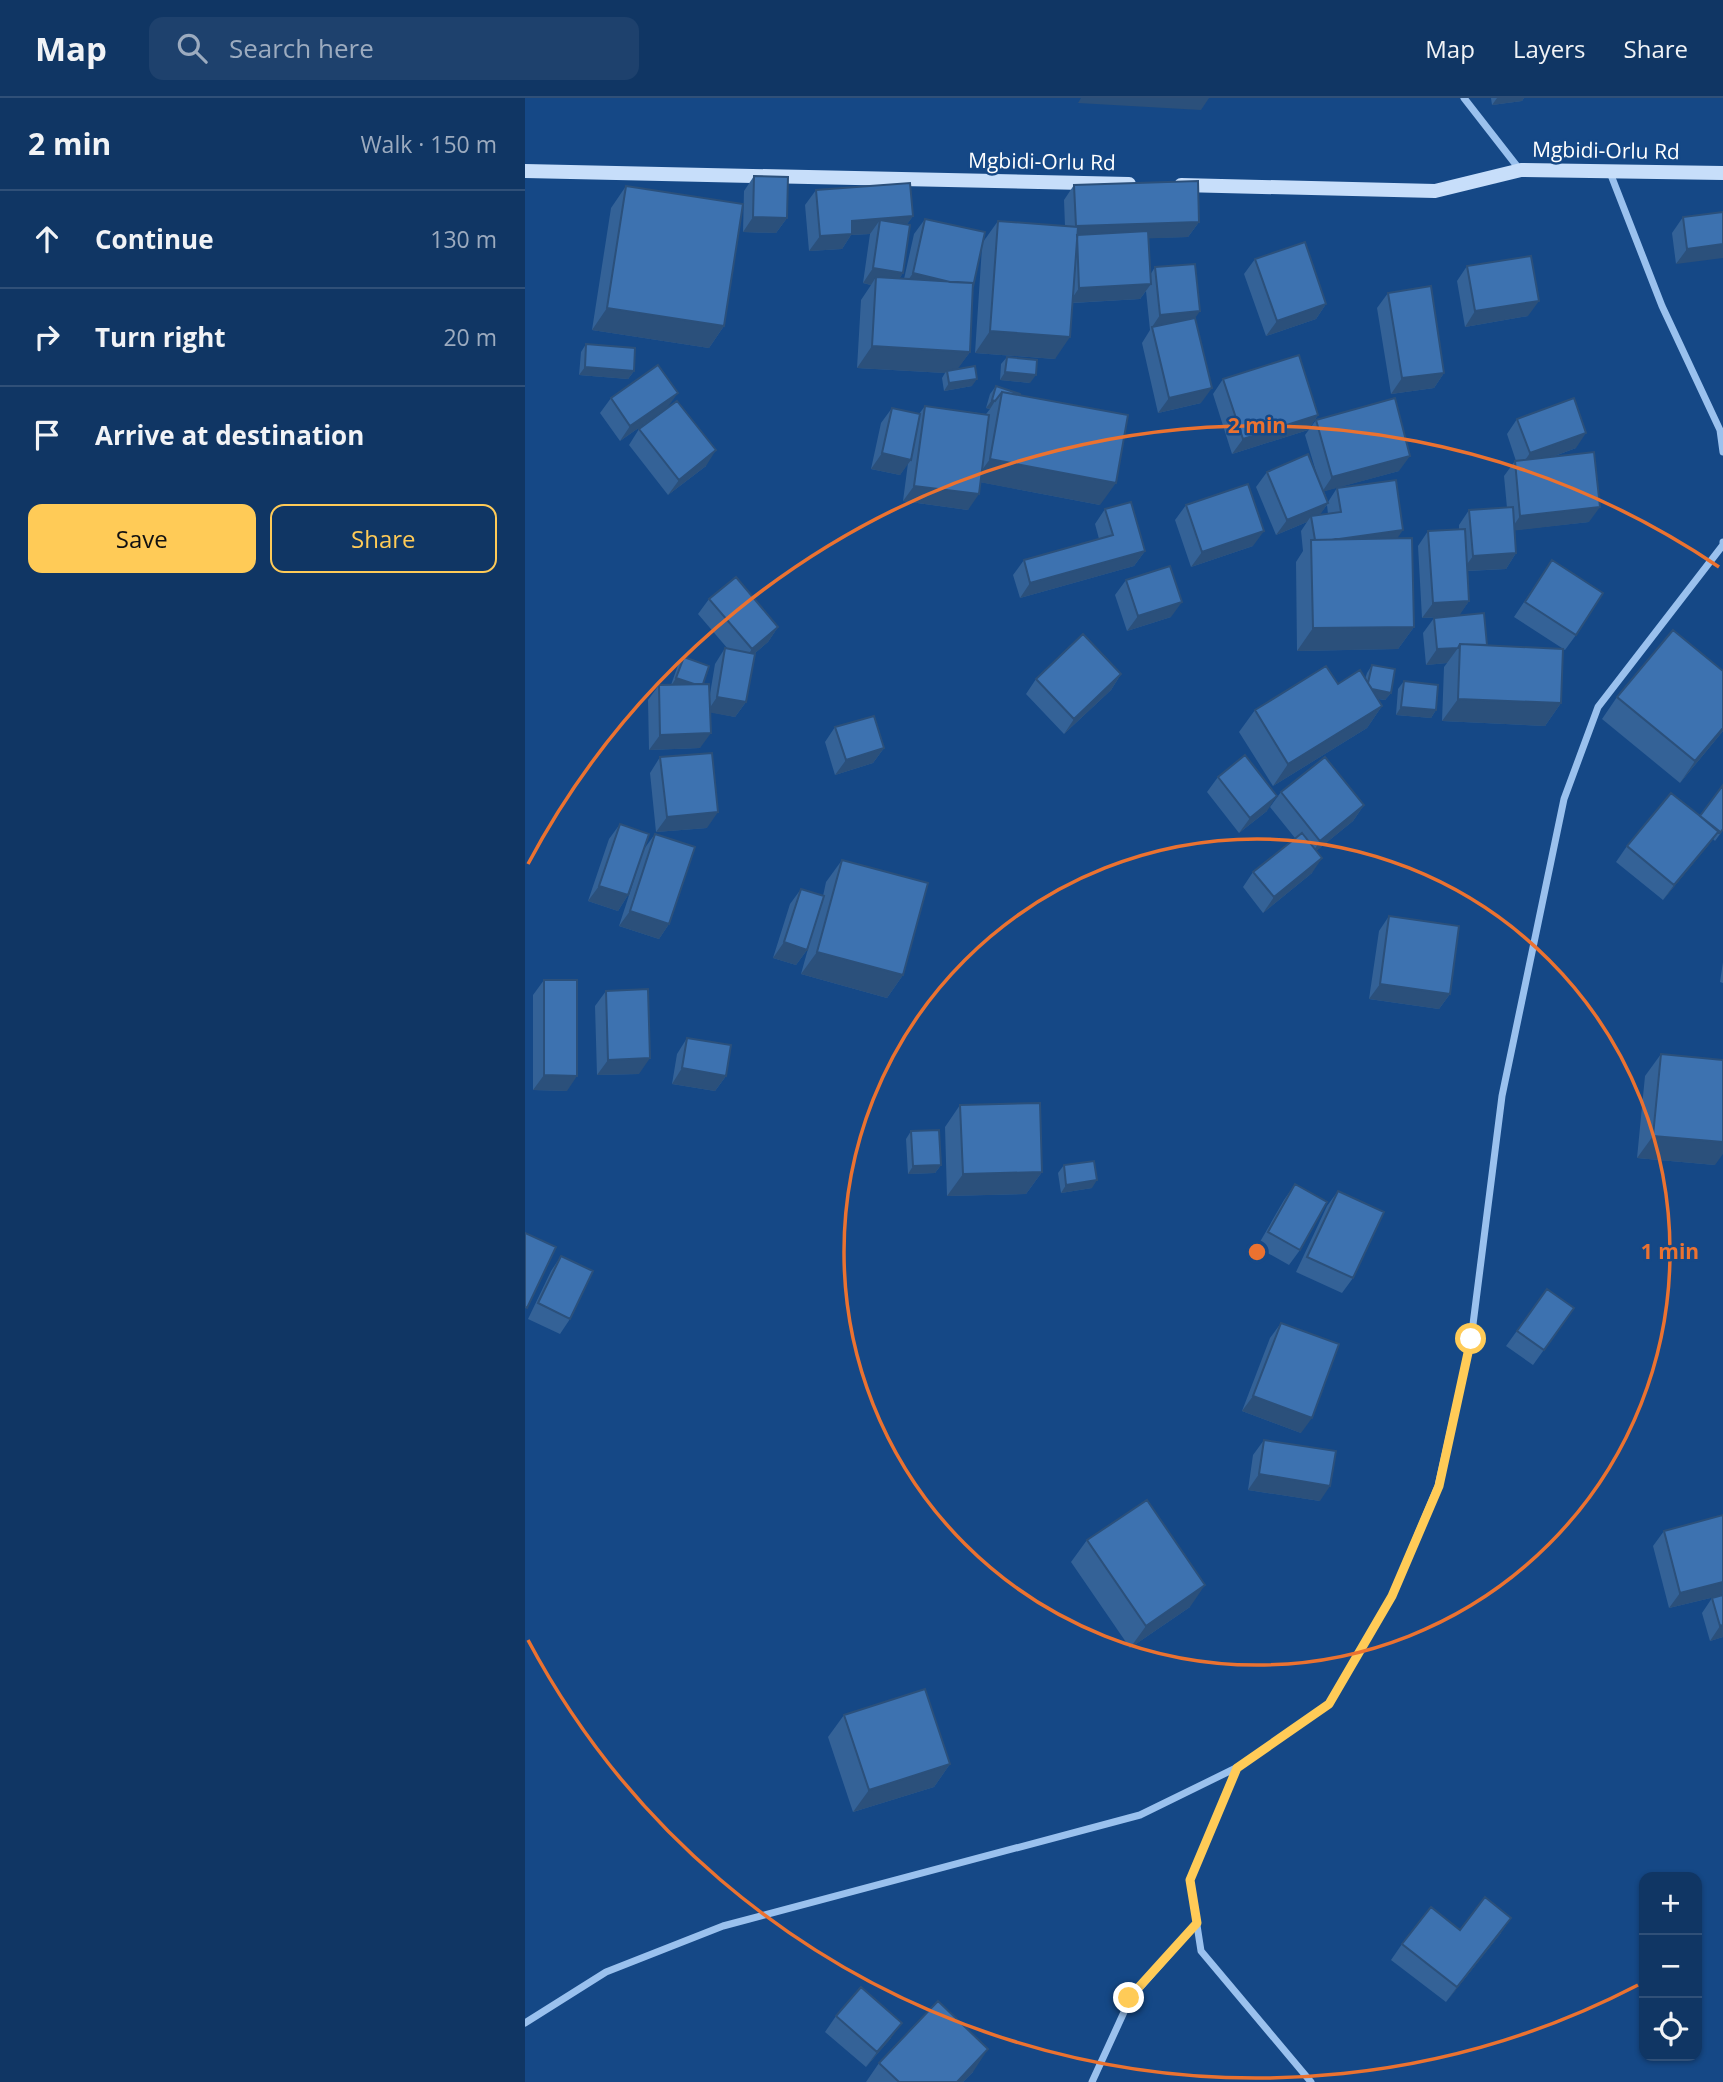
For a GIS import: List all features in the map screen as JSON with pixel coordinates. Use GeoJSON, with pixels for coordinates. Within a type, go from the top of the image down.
{"type":"FeatureCollection","features":[{"type":"Feature","properties":{"kind":"main road","name":"Mgbidi-Orlu Rd"},"geometry":{"type":"LineString","coordinates":[[1169,185],[1434,191],[1521,170],[1723,173]]}},
{"type":"Feature","properties":{"kind":"main road","name":"Mgbidi-Orlu Rd"},"geometry":{"type":"LineString","coordinates":[[525,171],[1141,184]]}},
{"type":"Feature","properties":{"kind":"street"},"geometry":{"type":"LineString","coordinates":[[1464,98],[1521,170]]}},
{"type":"Feature","properties":{"kind":"street"},"geometry":{"type":"LineString","coordinates":[[1609,170],[1662,306],[1720,429],[1723,452]]}},
{"type":"Feature","properties":{"kind":"street"},"geometry":{"type":"LineString","coordinates":[[525,2023],[606,1972],[723,1926],[1140,1815],[1237,1768],[1329,1704],[1392,1596],[1439,1486],[1471,1339],[1501,1096],[1564,799],[1598,707],[1723,542]]}},
{"type":"Feature","properties":{"kind":"street"},"geometry":{"type":"LineString","coordinates":[[1237,1768],[1190,1880],[1201,1951],[1311,2082]]}},
{"type":"Feature","properties":{"kind":"street"},"geometry":{"type":"LineString","coordinates":[[1092,2082],[1129,1998],[1197,1923]]}},
{"type":"Feature","properties":{"kind":"building"},"geometry":{"type":"Polygon","coordinates":[[[754,176],[788,177],[787,218],[753,217],[754,176]]]}},
{"type":"Feature","properties":{"kind":"building"},"geometry":{"type":"Polygon","coordinates":[[[1198,181],[1199,222],[1076,226],[1074,185],[1198,181]]]}},
{"type":"Feature","properties":{"kind":"building"},"geometry":{"type":"Polygon","coordinates":[[[910,183],[913,216],[852,221],[852,234],[820,236],[816,190],[910,183]]]}},
{"type":"Feature","properties":{"kind":"building"},"geometry":{"type":"Polygon","coordinates":[[[626,186],[743,204],[724,326],[607,308],[626,186]]]}},
{"type":"Feature","properties":{"kind":"building"},"geometry":{"type":"Polygon","coordinates":[[[1723,212],[1723,244],[1687,249],[1683,217],[1723,212]]]}},
{"type":"Feature","properties":{"kind":"building"},"geometry":{"type":"Polygon","coordinates":[[[925,219],[985,232],[973,287],[973,283],[950,282],[913,273],[925,219]]]}},
{"type":"Feature","properties":{"kind":"building"},"geometry":{"type":"Polygon","coordinates":[[[880,220],[910,225],[903,273],[873,268],[880,220]]]}},
{"type":"Feature","properties":{"kind":"building"},"geometry":{"type":"Polygon","coordinates":[[[998,221],[1078,227],[1070,337],[990,331],[998,221]]]}},
{"type":"Feature","properties":{"kind":"building"},"geometry":{"type":"Polygon","coordinates":[[[1148,231],[1151,284],[1079,288],[1077,235],[1148,231]]]}},
{"type":"Feature","properties":{"kind":"building"},"geometry":{"type":"Polygon","coordinates":[[[1305,242],[1326,304],[1277,321],[1255,259],[1305,242]]]}},
{"type":"Feature","properties":{"kind":"building"},"geometry":{"type":"Polygon","coordinates":[[[1531,256],[1539,301],[1475,311],[1467,266],[1531,256]]]}},
{"type":"Feature","properties":{"kind":"building"},"geometry":{"type":"Polygon","coordinates":[[[1195,264],[1200,311],[1160,315],[1155,267],[1195,264]]]}},
{"type":"Feature","properties":{"kind":"building"},"geometry":{"type":"Polygon","coordinates":[[[876,277],[973,283],[970,352],[872,346],[876,277]]]}},
{"type":"Feature","properties":{"kind":"building"},"geometry":{"type":"Polygon","coordinates":[[[1431,286],[1444,373],[1402,378],[1388,293],[1431,286]]]}},
{"type":"Feature","properties":{"kind":"building"},"geometry":{"type":"Polygon","coordinates":[[[1195,318],[1212,388],[1169,398],[1152,327],[1195,318]]]}},
{"type":"Feature","properties":{"kind":"building"},"geometry":{"type":"Polygon","coordinates":[[[586,344],[635,348],[634,371],[585,367],[586,344]]]}},
{"type":"Feature","properties":{"kind":"building"},"geometry":{"type":"Polygon","coordinates":[[[1299,355],[1318,415],[1243,439],[1223,379],[1299,355]]]}},
{"type":"Feature","properties":{"kind":"building"},"geometry":{"type":"Polygon","coordinates":[[[1007,357],[1037,360],[1036,375],[1005,372],[1007,357]]]}},
{"type":"Feature","properties":{"kind":"building"},"geometry":{"type":"Polygon","coordinates":[[[658,365],[678,393],[630,426],[611,398],[658,365]]]}},
{"type":"Feature","properties":{"kind":"building"},"geometry":{"type":"Polygon","coordinates":[[[975,366],[977,379],[949,383],[947,371],[975,366]]]}},
{"type":"Feature","properties":{"kind":"building"},"geometry":{"type":"Polygon","coordinates":[[[996,386],[1020,395],[1002,392],[995,401],[992,400],[996,386]]]}},
{"type":"Feature","properties":{"kind":"building"},"geometry":{"type":"Polygon","coordinates":[[[1002,392],[1128,415],[1116,483],[990,459],[1002,392]]]}},
{"type":"Feature","properties":{"kind":"building"},"geometry":{"type":"Polygon","coordinates":[[[1395,398],[1410,456],[1332,477],[1316,420],[1395,398]]]}},
{"type":"Feature","properties":{"kind":"building"},"geometry":{"type":"Polygon","coordinates":[[[1574,398],[1586,433],[1530,453],[1517,419],[1574,398]]]}},
{"type":"Feature","properties":{"kind":"building"},"geometry":{"type":"Polygon","coordinates":[[[677,401],[716,450],[679,480],[639,429],[677,401]]]}},
{"type":"Feature","properties":{"kind":"building"},"geometry":{"type":"Polygon","coordinates":[[[925,406],[989,415],[979,494],[914,486],[925,406]]]}},
{"type":"Feature","properties":{"kind":"building"},"geometry":{"type":"Polygon","coordinates":[[[892,408],[920,414],[911,460],[882,453],[892,408]]]}},
{"type":"Feature","properties":{"kind":"building"},"geometry":{"type":"Polygon","coordinates":[[[1594,452],[1600,507],[1520,516],[1515,461],[1594,452]]]}},
{"type":"Feature","properties":{"kind":"building"},"geometry":{"type":"Polygon","coordinates":[[[1308,454],[1328,503],[1287,520],[1267,472],[1308,454]]]}},
{"type":"Feature","properties":{"kind":"building"},"geometry":{"type":"Polygon","coordinates":[[[1396,480],[1403,530],[1315,540],[1311,516],[1341,512],[1337,488],[1396,480]]]}},
{"type":"Feature","properties":{"kind":"building"},"geometry":{"type":"Polygon","coordinates":[[[1248,484],[1264,531],[1202,552],[1186,505],[1248,484]]]}},
{"type":"Feature","properties":{"kind":"building"},"geometry":{"type":"Polygon","coordinates":[[[1131,502],[1145,551],[1030,583],[1024,560],[1113,535],[1105,509],[1131,502]]]}},
{"type":"Feature","properties":{"kind":"building"},"geometry":{"type":"Polygon","coordinates":[[[1513,507],[1516,553],[1473,556],[1469,510],[1513,507]]]}},
{"type":"Feature","properties":{"kind":"building"},"geometry":{"type":"Polygon","coordinates":[[[1465,529],[1469,601],[1433,603],[1428,531],[1465,529]]]}},
{"type":"Feature","properties":{"kind":"building"},"geometry":{"type":"Polygon","coordinates":[[[1412,538],[1414,627],[1313,628],[1311,540],[1412,538]]]}},
{"type":"Feature","properties":{"kind":"building"},"geometry":{"type":"Polygon","coordinates":[[[1552,560],[1603,593],[1576,635],[1525,602],[1552,560]]]}},
{"type":"Feature","properties":{"kind":"building"},"geometry":{"type":"Polygon","coordinates":[[[1170,566],[1182,602],[1138,616],[1126,580],[1170,566]]]}},
{"type":"Feature","properties":{"kind":"building"},"geometry":{"type":"Polygon","coordinates":[[[736,577],[778,627],[752,649],[709,599],[736,577]]]}},
{"type":"Feature","properties":{"kind":"building"},"geometry":{"type":"Polygon","coordinates":[[[1484,613],[1487,645],[1460,644],[1458,648],[1437,649],[1434,618],[1484,613]]]}},
{"type":"Feature","properties":{"kind":"building"},"geometry":{"type":"Polygon","coordinates":[[[1673,630],[1723,671],[1723,728],[1695,761],[1617,697],[1673,630]]]}},
{"type":"Feature","properties":{"kind":"building"},"geometry":{"type":"Polygon","coordinates":[[[1083,634],[1121,674],[1074,719],[1036,679],[1083,634]]]}},
{"type":"Feature","properties":{"kind":"building"},"geometry":{"type":"Polygon","coordinates":[[[1460,644],[1563,649],[1561,703],[1458,699],[1460,644]]]}},
{"type":"Feature","properties":{"kind":"building"},"geometry":{"type":"Polygon","coordinates":[[[725,648],[755,654],[746,702],[717,697],[725,648]]]}},
{"type":"Feature","properties":{"kind":"building"},"geometry":{"type":"Polygon","coordinates":[[[684,657],[709,666],[703,684],[676,678],[684,657]]]}},
{"type":"Feature","properties":{"kind":"building"},"geometry":{"type":"Polygon","coordinates":[[[1372,665],[1395,669],[1391,693],[1372,689],[1368,683],[1372,665]]]}},
{"type":"Feature","properties":{"kind":"building"},"geometry":{"type":"Polygon","coordinates":[[[1326,666],[1338,684],[1360,670],[1382,706],[1288,764],[1255,710],[1326,666]]]}},
{"type":"Feature","properties":{"kind":"building"},"geometry":{"type":"Polygon","coordinates":[[[1404,681],[1438,685],[1436,710],[1401,707],[1404,681]]]}},
{"type":"Feature","properties":{"kind":"building"},"geometry":{"type":"Polygon","coordinates":[[[709,684],[711,733],[660,735],[659,685],[709,684]]]}},
{"type":"Feature","properties":{"kind":"building"},"geometry":{"type":"Polygon","coordinates":[[[874,716],[884,748],[846,760],[835,727],[874,716]]]}},
{"type":"Feature","properties":{"kind":"building"},"geometry":{"type":"Polygon","coordinates":[[[712,753],[718,812],[667,817],[660,757],[712,753]]]}},
{"type":"Feature","properties":{"kind":"building"},"geometry":{"type":"Polygon","coordinates":[[[1245,755],[1277,796],[1250,818],[1218,777],[1245,755]]]}},
{"type":"Feature","properties":{"kind":"building"},"geometry":{"type":"Polygon","coordinates":[[[1325,757],[1364,805],[1320,841],[1281,792],[1325,757]]]}},
{"type":"Feature","properties":{"kind":"building"},"geometry":{"type":"Polygon","coordinates":[[[1723,785],[1723,829],[1720,833],[1700,816],[1723,785]]]}},
{"type":"Feature","properties":{"kind":"building"},"geometry":{"type":"Polygon","coordinates":[[[1671,793],[1719,831],[1674,885],[1627,846],[1671,793]]]}},
{"type":"Feature","properties":{"kind":"building"},"geometry":{"type":"Polygon","coordinates":[[[620,824],[649,834],[628,895],[599,886],[620,824]]]}},
{"type":"Feature","properties":{"kind":"building"},"geometry":{"type":"Polygon","coordinates":[[[1302,833],[1322,858],[1274,897],[1253,872],[1302,833]]]}},
{"type":"Feature","properties":{"kind":"building"},"geometry":{"type":"Polygon","coordinates":[[[655,834],[695,847],[669,924],[630,911],[655,834]]]}},
{"type":"Feature","properties":{"kind":"building"},"geometry":{"type":"Polygon","coordinates":[[[842,860],[928,883],[903,975],[817,952],[842,860]]]}},
{"type":"Feature","properties":{"kind":"building"},"geometry":{"type":"Polygon","coordinates":[[[801,889],[824,896],[807,950],[784,942],[801,889]]]}},
{"type":"Feature","properties":{"kind":"building"},"geometry":{"type":"Polygon","coordinates":[[[1389,916],[1459,926],[1450,994],[1380,984],[1389,916]]]}},
{"type":"Feature","properties":{"kind":"building"},"geometry":{"type":"Polygon","coordinates":[[[544,980],[577,980],[577,1076],[544,1075],[544,980]]]}},
{"type":"Feature","properties":{"kind":"building"},"geometry":{"type":"Polygon","coordinates":[[[648,989],[650,1058],[608,1060],[606,991],[648,989]]]}},
{"type":"Feature","properties":{"kind":"building"},"geometry":{"type":"Polygon","coordinates":[[[687,1038],[731,1045],[726,1076],[682,1068],[687,1038]]]}},
{"type":"Feature","properties":{"kind":"building"},"geometry":{"type":"Polygon","coordinates":[[[1661,1054],[1723,1060],[1723,1142],[1653,1136],[1661,1054]]]}},
{"type":"Feature","properties":{"kind":"building"},"geometry":{"type":"Polygon","coordinates":[[[1040,1103],[1042,1172],[963,1174],[960,1105],[1040,1103]]]}},
{"type":"Feature","properties":{"kind":"building"},"geometry":{"type":"Polygon","coordinates":[[[939,1130],[941,1165],[913,1166],[911,1131],[939,1130]]]}},
{"type":"Feature","properties":{"kind":"building"},"geometry":{"type":"Polygon","coordinates":[[[1094,1161],[1097,1180],[1066,1185],[1064,1165],[1094,1161]]]}},
{"type":"Feature","properties":{"kind":"building"},"geometry":{"type":"Polygon","coordinates":[[[1295,1184],[1327,1202],[1300,1250],[1268,1232],[1295,1184]]]}},
{"type":"Feature","properties":{"kind":"building"},"geometry":{"type":"Polygon","coordinates":[[[1338,1191],[1384,1212],[1353,1278],[1307,1257],[1338,1191]]]}},
{"type":"Feature","properties":{"kind":"building"},"geometry":{"type":"Polygon","coordinates":[[[525,1233],[556,1247],[527,1308],[525,1307],[525,1233]]]}},
{"type":"Feature","properties":{"kind":"building"},"geometry":{"type":"Polygon","coordinates":[[[561,1256],[593,1271],[570,1319],[538,1303],[561,1256]]]}},
{"type":"Feature","properties":{"kind":"building"},"geometry":{"type":"Polygon","coordinates":[[[1547,1289],[1574,1308],[1544,1350],[1517,1331],[1547,1289]]]}},
{"type":"Feature","properties":{"kind":"building"},"geometry":{"type":"Polygon","coordinates":[[[1281,1323],[1339,1344],[1312,1418],[1253,1396],[1281,1323]]]}},
{"type":"Feature","properties":{"kind":"building"},"geometry":{"type":"Polygon","coordinates":[[[1264,1440],[1336,1451],[1330,1486],[1259,1474],[1264,1440]]]}},
{"type":"Feature","properties":{"kind":"building"},"geometry":{"type":"Polygon","coordinates":[[[1147,1500],[1205,1585],[1146,1626],[1087,1540],[1147,1500]]]}},
{"type":"Feature","properties":{"kind":"building"},"geometry":{"type":"Polygon","coordinates":[[[1723,1515],[1723,1582],[1680,1593],[1664,1531],[1723,1515]]]}},
{"type":"Feature","properties":{"kind":"building"},"geometry":{"type":"Polygon","coordinates":[[[1723,1595],[1723,1625],[1720,1626],[1712,1598],[1723,1595]]]}},
{"type":"Feature","properties":{"kind":"building"},"geometry":{"type":"Polygon","coordinates":[[[925,1689],[950,1764],[869,1790],[844,1715],[925,1689]]]}},
{"type":"Feature","properties":{"kind":"building"},"geometry":{"type":"Polygon","coordinates":[[[1485,1897],[1511,1918],[1457,1987],[1402,1944],[1431,1907],[1460,1930],[1485,1897]]]}},
{"type":"Feature","properties":{"kind":"building"},"geometry":{"type":"Polygon","coordinates":[[[861,1987],[902,2023],[877,2052],[836,2016],[861,1987]]]}},
{"type":"Feature","properties":{"kind":"building"},"geometry":{"type":"Polygon","coordinates":[[[938,2001],[988,2049],[957,2082],[899,2082],[879,2063],[938,2001]]]}},
{"type":"Feature","properties":{"kind":"route"},"geometry":{"type":"LineString","coordinates":[[1129,1998],[1197,1923],[1190,1880],[1237,1768],[1329,1704],[1392,1596],[1439,1486],[1471,1339]]}}]}
